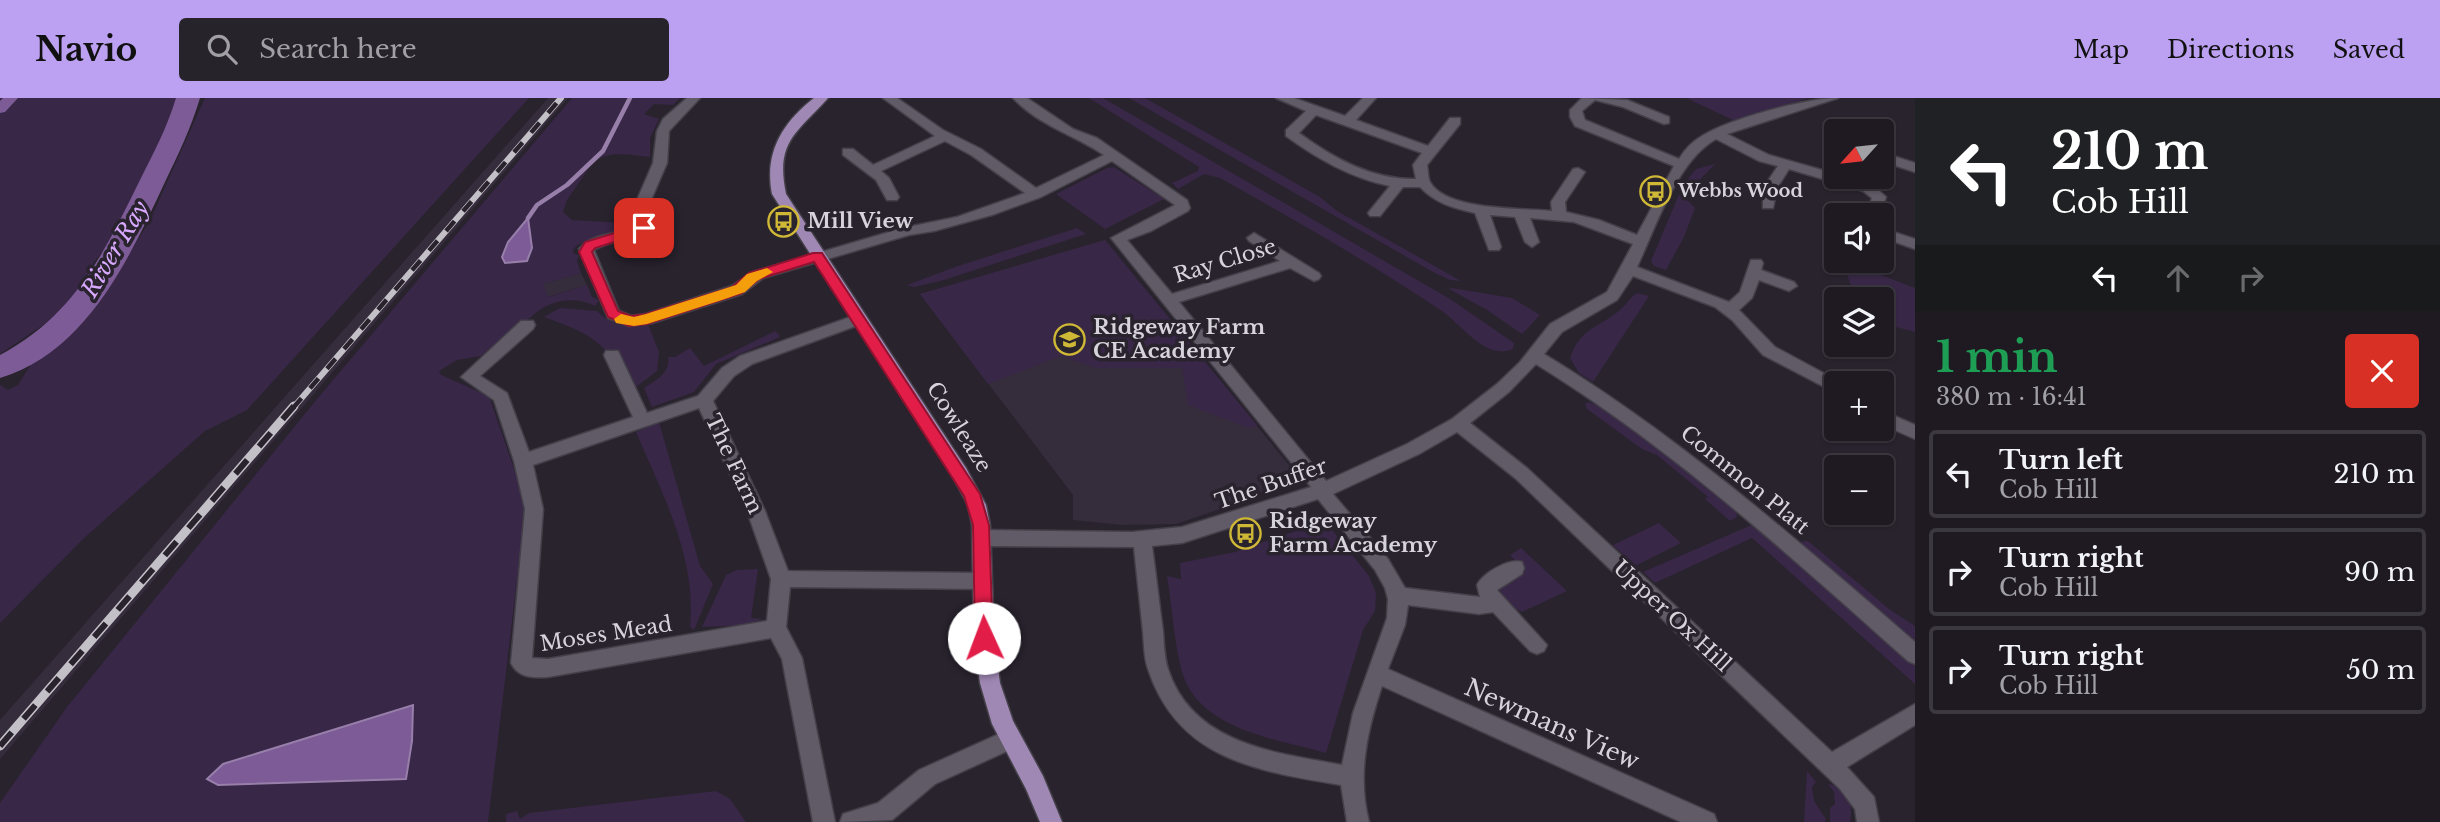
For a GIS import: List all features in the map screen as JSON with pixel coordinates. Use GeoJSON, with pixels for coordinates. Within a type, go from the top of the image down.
{"type":"FeatureCollection","features":[{"type":"Feature","properties":{"kind":"main road","name":"Cowleaze"},"geometry":{"type":"LineString","coordinates":[[822,98],[801,115],[786,133],[775,170],[779,194],[977,505],[982,538],[984,638],[990,683],[1010,739],[1035,783],[1051,822]]}},
{"type":"Feature","properties":{"kind":"street"},"geometry":{"type":"LineString","coordinates":[[694,98],[668,122],[663,131],[660,163],[644,200],[652,223],[590,245],[586,249],[613,314],[629,321],[647,319],[737,290],[754,276],[818,256],[908,230],[931,229],[1036,194],[1112,156]]}},
{"type":"Feature","properties":{"kind":"street"},"geometry":{"type":"LineString","coordinates":[[889,98],[944,137],[976,152],[1036,194]]}},
{"type":"Feature","properties":{"kind":"street"},"geometry":{"type":"LineString","coordinates":[[1019,98],[1068,132],[1092,141],[1183,206],[1146,228],[1118,238],[1317,480],[1334,511],[1386,573],[1398,595],[1397,617],[1376,673],[1359,732],[1352,777],[1352,798],[1358,822]]}},
{"type":"Feature","properties":{"kind":"street"},"geometry":{"type":"LineString","coordinates":[[1282,98],[1429,152]]}},
{"type":"Feature","properties":{"kind":"street"},"geometry":{"type":"LineString","coordinates":[[1347,122],[1370,98]]}},
{"type":"Feature","properties":{"kind":"street"},"geometry":{"type":"LineString","coordinates":[[1590,98],[1576,110],[1580,123],[1680,164],[1692,149],[1716,134],[1832,98]]}},
{"type":"Feature","properties":{"kind":"street"},"geometry":{"type":"LineString","coordinates":[[1600,98],[1627,104],[1664,121]]}},
{"type":"Feature","properties":{"kind":"street"},"geometry":{"type":"LineString","coordinates":[[1314,110],[1290,133],[1333,160],[1377,179],[1398,184],[1424,183]]}},
{"type":"Feature","properties":{"kind":"street"},"geometry":{"type":"LineString","coordinates":[[1455,121],[1429,152],[1419,169],[1424,183],[1447,201],[1481,210],[1559,215],[1641,242]]}},
{"type":"Feature","properties":{"kind":"street"},"geometry":{"type":"LineString","coordinates":[[1716,134],[1764,158],[1824,174]]}},
{"type":"Feature","properties":{"kind":"street"},"geometry":{"type":"LineString","coordinates":[[872,170],[944,137]]}},
{"type":"Feature","properties":{"kind":"street"},"geometry":{"type":"LineString","coordinates":[[848,152],[882,178],[892,197]]}},
{"type":"Feature","properties":{"kind":"street"},"geometry":{"type":"LineString","coordinates":[[1894,160],[1915,167]]}},
{"type":"Feature","properties":{"kind":"street","name":"The Buffer"},"geometry":{"type":"LineString","coordinates":[[982,538],[1142,540],[1202,531],[1322,491],[1394,459],[1458,423],[1515,378],[1535,356],[1548,336],[1563,323],[1612,296],[1629,268],[1680,164]]}},
{"type":"Feature","properties":{"kind":"street"},"geometry":{"type":"LineString","coordinates":[[1768,205],[1770,188],[1785,165]]}},
{"type":"Feature","properties":{"kind":"street"},"geometry":{"type":"LineString","coordinates":[[1559,215],[1558,202],[1578,172]]}},
{"type":"Feature","properties":{"kind":"street"},"geometry":{"type":"LineString","coordinates":[[1375,213],[1398,184]]}},
{"type":"Feature","properties":{"kind":"street"},"geometry":{"type":"LineString","coordinates":[[1866,189],[1875,193],[1878,203]]}},
{"type":"Feature","properties":{"kind":"street"},"geometry":{"type":"LineString","coordinates":[[1481,210],[1494,247]]}},
{"type":"Feature","properties":{"kind":"street"},"geometry":{"type":"LineString","coordinates":[[1521,213],[1532,242]]}},
{"type":"Feature","properties":{"kind":"street"},"geometry":{"type":"LineString","coordinates":[[1894,237],[1915,244]]}},
{"type":"Feature","properties":{"kind":"street","name":"Ray Close"},"geometry":{"type":"LineString","coordinates":[[1254,238],[1314,276]]}},
{"type":"Feature","properties":{"kind":"street","name":"Ray Close"},"geometry":{"type":"LineString","coordinates":[[1169,300],[1293,262]]}},
{"type":"Feature","properties":{"kind":"street"},"geometry":{"type":"LineString","coordinates":[[1629,268],[1696,292],[1730,310],[1769,351],[1824,381]]}},
{"type":"Feature","properties":{"kind":"street"},"geometry":{"type":"LineString","coordinates":[[1730,310],[1747,294],[1756,268],[1789,286]]}},
{"type":"Feature","properties":{"kind":"street","name":"The Farm"},"geometry":{"type":"LineString","coordinates":[[776,628],[780,579],[748,493],[704,400],[728,372],[746,360],[859,319]]}},
{"type":"Feature","properties":{"kind":"street"},"geometry":{"type":"LineString","coordinates":[[527,325],[461,373],[501,397],[523,461],[704,400]]}},
{"type":"Feature","properties":{"kind":"street"},"geometry":{"type":"LineString","coordinates":[[612,355],[643,421]]}},
{"type":"Feature","properties":{"kind":"street","name":"Common Platt"},"geometry":{"type":"LineString","coordinates":[[1535,356],[1577,381],[1714,482],[1915,655]]}},
{"type":"Feature","properties":{"kind":"street"},"geometry":{"type":"LineString","coordinates":[[1894,422],[1915,433]]}},
{"type":"Feature","properties":{"kind":"street","name":"Upper Ox Hill"},"geometry":{"type":"LineString","coordinates":[[1458,423],[1521,473],[1830,765],[1859,794],[1866,805],[1868,822]]}},
{"type":"Feature","properties":{"kind":"street","name":"Moses Mead"},"geometry":{"type":"LineString","coordinates":[[523,461],[534,509],[521,663],[527,668],[548,668],[776,628]]}},
{"type":"Feature","properties":{"kind":"street"},"geometry":{"type":"LineString","coordinates":[[1142,540],[1157,667],[1162,684],[1180,712],[1206,737],[1239,753],[1352,777]]}},
{"type":"Feature","properties":{"kind":"street"},"geometry":{"type":"LineString","coordinates":[[1515,568],[1487,585],[1488,593],[1537,645]]}},
{"type":"Feature","properties":{"kind":"street"},"geometry":{"type":"LineString","coordinates":[[780,579],[982,581]]}},
{"type":"Feature","properties":{"kind":"street"},"geometry":{"type":"LineString","coordinates":[[1398,595],[1479,606],[1497,603]]}},
{"type":"Feature","properties":{"kind":"street"},"geometry":{"type":"LineString","coordinates":[[776,628],[792,658],[824,822]]}},
{"type":"Feature","properties":{"kind":"street","name":"Newmans View"},"geometry":{"type":"LineString","coordinates":[[1376,673],[1706,822]]}},
{"type":"Feature","properties":{"kind":"street"},"geometry":{"type":"LineString","coordinates":[[1830,765],[1915,714]]}},
{"type":"Feature","properties":{"kind":"street"},"geometry":{"type":"LineString","coordinates":[[850,822],[884,812],[927,777],[1010,739]]}},
{"type":"Feature","properties":{"kind":"shaded area"},"geometry":{"type":"Polygon","coordinates":[[[0,98],[179,98],[128,221],[94,262],[82,290],[52,319],[0,354],[0,98]]]}},
{"type":"Feature","properties":{"kind":"shaded area"},"geometry":{"type":"Polygon","coordinates":[[[205,98],[529,98],[247,410],[205,431],[83,539],[0,623],[0,385],[8,390],[18,385],[37,355],[110,286],[150,220],[205,98]]]}},
{"type":"Feature","properties":{"kind":"shaded area"},"geometry":{"type":"Polygon","coordinates":[[[548,98],[568,98],[0,759],[0,720],[548,98]]]}},
{"type":"Feature","properties":{"kind":"shaded area"},"geometry":{"type":"Polygon","coordinates":[[[572,98],[680,98],[673,105],[654,104],[644,114],[659,119],[650,138],[650,157],[621,154],[600,158],[593,162],[567,200],[563,212],[572,220],[623,223],[627,230],[577,245],[573,250],[574,254],[579,255],[577,261],[581,273],[543,284],[548,297],[587,285],[592,297],[599,300],[595,306],[575,300],[547,306],[518,323],[481,356],[457,360],[439,371],[441,375],[489,396],[526,504],[488,822],[0,822],[0,803],[67,707],[317,399],[572,98]],[[528,218],[508,242],[505,262],[520,263],[532,248],[528,218]]]}},
{"type":"Feature","properties":{"kind":"shaded area"},"geometry":{"type":"Polygon","coordinates":[[[1089,98],[1103,98],[1450,299],[1514,343],[1513,349],[1493,350],[1484,346],[1442,311],[1415,293],[1220,178],[1204,174],[1178,189],[1172,183],[1198,171],[1199,167],[1089,98]]]}},
{"type":"Feature","properties":{"kind":"shaded area"},"geometry":{"type":"Polygon","coordinates":[[[1129,98],[1145,98],[1461,281],[1450,280],[1433,272],[1129,98]]]}},
{"type":"Feature","properties":{"kind":"shaded area"},"geometry":{"type":"Polygon","coordinates":[[[1686,98],[1809,98],[1733,120],[1686,98]]]}},
{"type":"Feature","properties":{"kind":"shaded area"},"geometry":{"type":"Polygon","coordinates":[[[1715,164],[1687,193],[1687,200],[1695,208],[1684,237],[1666,270],[1654,266],[1651,261],[1683,185],[1696,169],[1715,164]]]}},
{"type":"Feature","properties":{"kind":"shaded area"},"geometry":{"type":"Polygon","coordinates":[[[1114,167],[1164,199],[1105,229],[1056,194],[1107,168],[1114,167]]]}},
{"type":"Feature","properties":{"kind":"shaded area"},"geometry":{"type":"Polygon","coordinates":[[[528,218],[532,248],[527,261],[505,263],[502,257],[508,242],[528,218]]]}},
{"type":"Feature","properties":{"kind":"shaded area"},"geometry":{"type":"Polygon","coordinates":[[[1077,228],[1086,234],[944,280],[914,287],[907,285],[955,267],[1077,228]]]}},
{"type":"Feature","properties":{"kind":"shaded area","name":"Ridgeway Farm CE Academy"},"geometry":{"type":"Polygon","coordinates":[[[1105,240],[1298,476],[1244,501],[1176,524],[1122,525],[1073,520],[1073,495],[920,294],[1105,240]]]}},
{"type":"Feature","properties":{"kind":"shaded area"},"geometry":{"type":"Polygon","coordinates":[[[1105,240],[1257,425],[1249,428],[1188,405],[1182,368],[1096,368],[1061,356],[988,384],[920,294],[1105,240]]]}},
{"type":"Feature","properties":{"kind":"shaded area"},"geometry":{"type":"Polygon","coordinates":[[[581,273],[587,285],[547,297],[542,284],[581,273]]]}},
{"type":"Feature","properties":{"kind":"shaded area"},"geometry":{"type":"Polygon","coordinates":[[[1876,273],[1915,288],[1915,332],[1894,326],[1894,287],[1851,287],[1847,274],[1876,273]]]}},
{"type":"Feature","properties":{"kind":"shaded area"},"geometry":{"type":"Polygon","coordinates":[[[1449,289],[1512,298],[1540,315],[1522,334],[1449,289]]]}},
{"type":"Feature","properties":{"kind":"shaded area"},"geometry":{"type":"Polygon","coordinates":[[[1637,293],[1649,296],[1593,382],[1579,373],[1570,358],[1574,347],[1585,333],[1613,315],[1637,293]]]}},
{"type":"Feature","properties":{"kind":"shaded area"},"geometry":{"type":"Polygon","coordinates":[[[560,308],[597,311],[608,320],[620,324],[648,324],[659,352],[657,371],[636,387],[613,349],[606,351],[586,335],[544,317],[560,308]]]}},
{"type":"Feature","properties":{"kind":"shaded area"},"geometry":{"type":"Polygon","coordinates":[[[775,331],[780,336],[778,338],[716,364],[694,392],[652,407],[644,388],[665,372],[668,357],[675,357],[690,348],[704,366],[775,331]]]}},
{"type":"Feature","properties":{"kind":"shaded area"},"geometry":{"type":"Polygon","coordinates":[[[1588,402],[1600,406],[1661,450],[1736,510],[1737,517],[1730,521],[1705,499],[1708,497],[1657,455],[1642,449],[1587,409],[1585,404],[1588,402]]]}},
{"type":"Feature","properties":{"kind":"shaded area"},"geometry":{"type":"Polygon","coordinates":[[[659,422],[700,566],[713,584],[694,630],[690,626],[691,601],[683,551],[666,502],[636,432],[659,422]]]}},
{"type":"Feature","properties":{"kind":"shaded area"},"geometry":{"type":"Polygon","coordinates":[[[1325,521],[1369,576],[1376,593],[1375,611],[1363,630],[1326,753],[1242,729],[1205,707],[1191,692],[1182,672],[1167,576],[1181,579],[1180,563],[1235,552],[1325,521]]]}},
{"type":"Feature","properties":{"kind":"shaded area"},"geometry":{"type":"Polygon","coordinates":[[[1659,523],[1681,543],[1635,566],[1613,545],[1659,523]]]}},
{"type":"Feature","properties":{"kind":"shaded area"},"geometry":{"type":"Polygon","coordinates":[[[1754,524],[1915,664],[1915,684],[1752,538],[1655,583],[1643,572],[1754,524]]]}},
{"type":"Feature","properties":{"kind":"shaded area"},"geometry":{"type":"Polygon","coordinates":[[[1808,541],[1889,609],[1915,626],[1915,643],[1798,542],[1808,541]]]}},
{"type":"Feature","properties":{"kind":"shaded area"},"geometry":{"type":"Polygon","coordinates":[[[1521,548],[1567,591],[1522,612],[1512,607],[1497,587],[1525,572],[1510,555],[1521,548]]]}},
{"type":"Feature","properties":{"kind":"shaded area"},"geometry":{"type":"Polygon","coordinates":[[[758,569],[751,618],[763,619],[745,625],[702,627],[726,575],[737,570],[758,569]]]}},
{"type":"Feature","properties":{"kind":"shaded area"},"geometry":{"type":"Polygon","coordinates":[[[413,705],[412,741],[406,779],[218,785],[207,779],[223,764],[413,705]]]}},
{"type":"Feature","properties":{"kind":"shaded area"},"geometry":{"type":"Polygon","coordinates":[[[1807,771],[1816,782],[1812,787],[1814,801],[1826,819],[1825,822],[1804,822],[1807,771]]]}},
{"type":"Feature","properties":{"kind":"shaded area"},"geometry":{"type":"Polygon","coordinates":[[[1828,784],[1840,789],[1848,798],[1850,822],[1830,822],[1830,808],[1835,804],[1834,792],[1828,784]]]}},
{"type":"Feature","properties":{"kind":"shaded area"},"geometry":{"type":"Polygon","coordinates":[[[716,791],[730,799],[746,822],[506,822],[506,814],[517,811],[520,819],[529,813],[716,791]]]}},
{"type":"Feature","properties":{"kind":"waterway"},"geometry":{"type":"LineString","coordinates":[[0,109],[11,98]]}},
{"type":"Feature","properties":{"kind":"waterway","name":"River Ray"},"geometry":{"type":"LineString","coordinates":[[0,367],[22,356],[63,324],[95,289],[130,229],[172,141],[188,98]]}},
{"type":"Feature","properties":{"kind":"waterway"},"geometry":{"type":"LineString","coordinates":[[528,218],[537,205],[567,185],[603,151],[630,98]]}},
{"type":"Feature","properties":{"kind":"railway"},"geometry":{"type":"LineString","coordinates":[[293,408],[561,98]]}},
{"type":"Feature","properties":{"kind":"railway"},"geometry":{"type":"LineString","coordinates":[[0,746],[294,406]]}},
{"type":"Feature","properties":{"kind":"slow traffic"},"geometry":{"type":"LineString","coordinates":[[621,319],[647,319],[717,297],[741,289],[752,277],[767,272]]}},
{"type":"Feature","properties":{"kind":"place","name":"Webbs Wood"},"geometry":{"type":"Point","coordinates":[1655,191]}},
{"type":"Feature","properties":{"kind":"place","name":"Mill View"},"geometry":{"type":"Point","coordinates":[784,221]}},
{"type":"Feature","properties":{"kind":"place","name":"Ridgeway Farm CE Academy"},"geometry":{"type":"Point","coordinates":[1070,339]}},
{"type":"Feature","properties":{"kind":"place","name":"Ridgeway Farm Academy"},"geometry":{"type":"Point","coordinates":[1246,533]}},
{"type":"Feature","properties":{"kind":"route"},"geometry":{"type":"LineString","coordinates":[[644,228],[590,245],[585,252],[609,308],[618,318],[629,321],[647,319],[737,290],[754,276],[818,256],[960,473],[977,505],[982,538],[984,638]]}}]}
